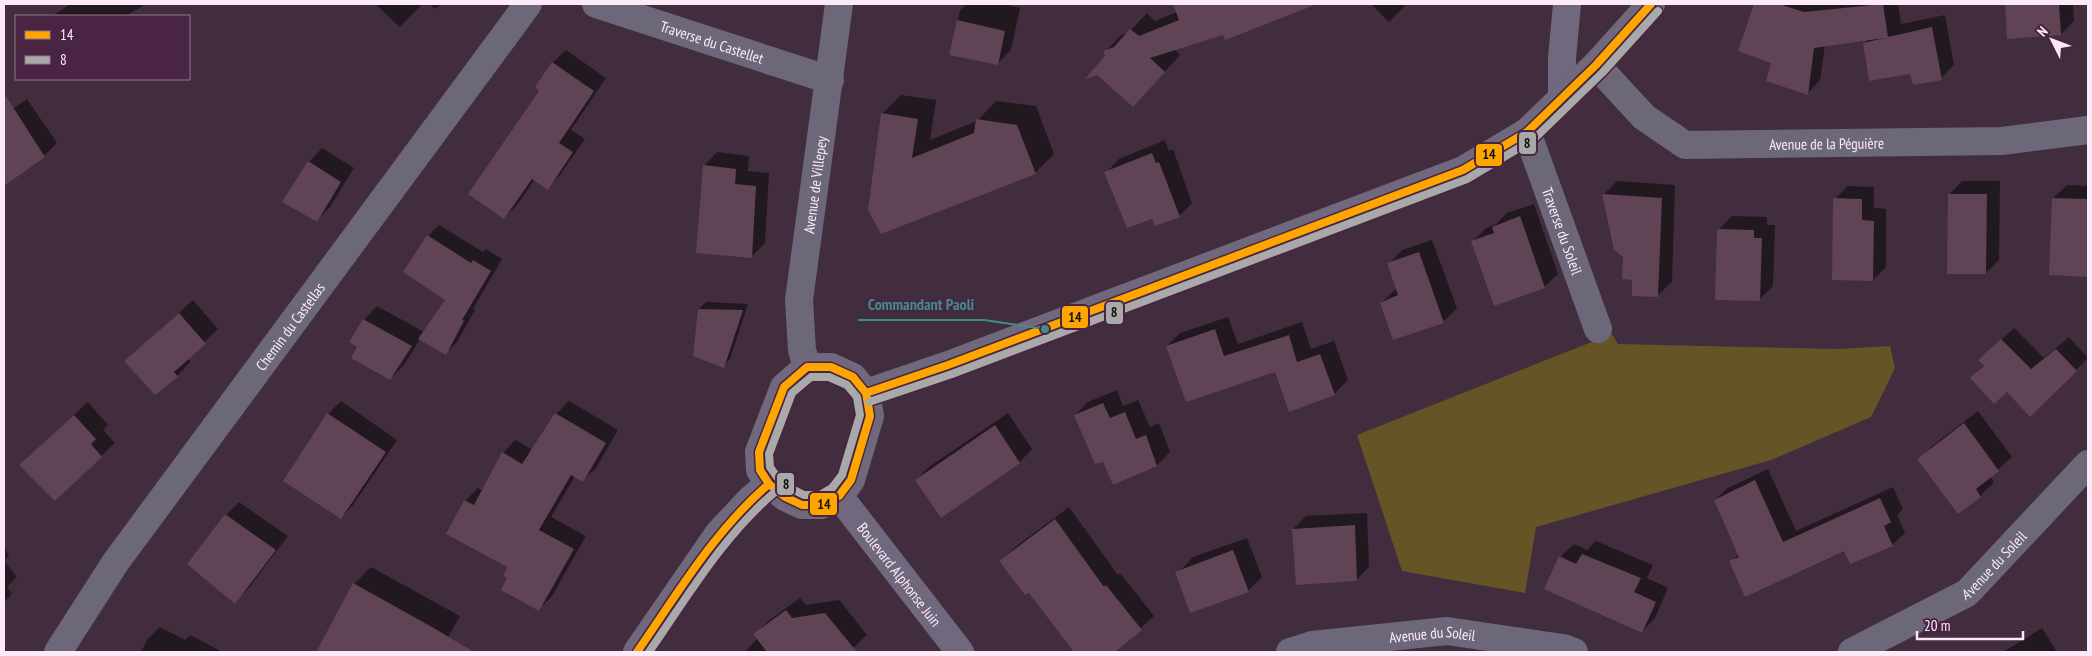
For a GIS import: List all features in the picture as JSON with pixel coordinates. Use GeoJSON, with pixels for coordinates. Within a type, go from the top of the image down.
{"type":"FeatureCollection","features":[{"type":"Feature","properties":{"kind":"street","name":"Chemin du Castellas"},"geometry":{"type":"LineString","coordinates":[[58,652],[115,563],[528,4]]}},
{"type":"Feature","properties":{"kind":"street","name":"Traverse du Castellet"},"geometry":{"type":"LineString","coordinates":[[596,4],[830,80]]}},
{"type":"Feature","properties":{"kind":"street","name":"Avenue de Villepey"},"geometry":{"type":"LineString","coordinates":[[807,367],[802,350],[799,300],[839,4]]}},
{"type":"Feature","properties":{"kind":"street"},"geometry":{"type":"LineString","coordinates":[[1562,100],[1562,58],[1567,4]]}},
{"type":"Feature","properties":{"kind":"street"},"geometry":{"type":"LineString","coordinates":[[866,393],[957,362],[1463,170],[1527,132],[1596,65],[1651,4]]}},
{"type":"Feature","properties":{"kind":"street","name":"Avenue de la Péguière"},"geometry":{"type":"LineString","coordinates":[[1596,65],[1644,117],[1685,145],[2002,141],[2088,130]]}},
{"type":"Feature","properties":{"kind":"street","name":"Traverse du Soleil"},"geometry":{"type":"LineString","coordinates":[[1527,132],[1598,329]]}},
{"type":"Feature","properties":{"kind":"street"},"geometry":{"type":"LineString","coordinates":[[807,367],[831,367],[853,377],[866,393],[870,416],[851,480],[838,496],[822,505],[802,505],[785,497],[769,484],[760,470],[759,452],[784,387],[807,367]]}},
{"type":"Feature","properties":{"kind":"street","name":"Avenue du Soleil"},"geometry":{"type":"LineString","coordinates":[[1852,652],[1967,593],[2088,464]]}},
{"type":"Feature","properties":{"kind":"street"},"geometry":{"type":"LineString","coordinates":[[637,652],[719,533],[750,500],[769,484]]}},
{"type":"Feature","properties":{"kind":"street","name":"Boulevard Alphonse Juin"},"geometry":{"type":"LineString","coordinates":[[838,496],[960,652]]}},
{"type":"Feature","properties":{"kind":"street","name":"Avenue du Soleil"},"geometry":{"type":"LineString","coordinates":[[1290,652],[1312,645],[1447,631],[1563,648],[1574,652]]}},
{"type":"Feature","properties":{"kind":"shaded area"},"geometry":{"type":"Polygon","coordinates":[[[1612,334],[1618,344],[1838,349],[1890,346],[1895,368],[1871,417],[1771,460],[1536,527],[1525,593],[1402,571],[1357,435],[1612,334]]]}},
{"type":"Feature","properties":{"kind":"building"},"geometry":{"type":"Polygon","coordinates":[[[1173,4],[1312,4],[1312,6],[1225,40],[1223,35],[1150,58],[1165,72],[1133,107],[1097,75],[1085,79],[1105,56],[1103,51],[1114,47],[1130,29],[1139,36],[1179,20],[1173,4]]]}},
{"type":"Feature","properties":{"kind":"building"},"geometry":{"type":"Polygon","coordinates":[[[1754,4],[1779,4],[1804,12],[1883,4],[1888,37],[1932,27],[1942,80],[1913,85],[1910,74],[1869,81],[1863,43],[1885,38],[1814,48],[1808,95],[1766,81],[1771,63],[1738,51],[1754,4]]]}},
{"type":"Feature","properties":{"kind":"building"},"geometry":{"type":"Polygon","coordinates":[[[2005,4],[2059,4],[2061,35],[2007,39],[2005,4]]]}},
{"type":"Feature","properties":{"kind":"building"},"geometry":{"type":"Polygon","coordinates":[[[957,20],[1005,31],[998,65],[949,55],[957,20]]]}},
{"type":"Feature","properties":{"kind":"building"},"geometry":{"type":"Polygon","coordinates":[[[552,62],[594,91],[559,143],[573,152],[548,190],[532,179],[504,219],[468,194],[539,91],[535,87],[552,62]]]}},
{"type":"Feature","properties":{"kind":"building"},"geometry":{"type":"Polygon","coordinates":[[[4,93],[45,157],[4,186],[4,93]]]}},
{"type":"Feature","properties":{"kind":"building"},"geometry":{"type":"Polygon","coordinates":[[[881,113],[918,119],[912,158],[974,133],[976,119],[1017,125],[1036,174],[881,234],[868,210],[881,113]]]}},
{"type":"Feature","properties":{"kind":"building"},"geometry":{"type":"Polygon","coordinates":[[[1152,153],[1156,163],[1159,162],[1180,217],[1155,226],[1152,219],[1127,228],[1104,172],[1152,153]]]}},
{"type":"Feature","properties":{"kind":"building"},"geometry":{"type":"Polygon","coordinates":[[[308,161],[341,182],[317,222],[282,202],[308,161]]]}},
{"type":"Feature","properties":{"kind":"building"},"geometry":{"type":"Polygon","coordinates":[[[703,165],[736,169],[735,184],[756,186],[752,258],[696,253],[703,165]]]}},
{"type":"Feature","properties":{"kind":"building"},"geometry":{"type":"Polygon","coordinates":[[[1602,194],[1662,198],[1658,297],[1632,296],[1632,280],[1622,279],[1623,257],[1614,250],[1602,194]]]}},
{"type":"Feature","properties":{"kind":"building"},"geometry":{"type":"Polygon","coordinates":[[[1948,194],[1987,194],[1986,274],[1947,274],[1948,194]]]}},
{"type":"Feature","properties":{"kind":"building"},"geometry":{"type":"Polygon","coordinates":[[[1833,198],[1862,199],[1862,220],[1874,221],[1873,281],[1832,280],[1833,198]]]}},
{"type":"Feature","properties":{"kind":"building"},"geometry":{"type":"Polygon","coordinates":[[[2052,198],[2088,199],[2088,277],[2049,275],[2052,198]]]}},
{"type":"Feature","properties":{"kind":"building"},"geometry":{"type":"Polygon","coordinates":[[[1520,216],[1545,288],[1494,306],[1471,241],[1494,233],[1492,227],[1520,216]]]}},
{"type":"Feature","properties":{"kind":"building"},"geometry":{"type":"Polygon","coordinates":[[[1717,229],[1754,230],[1754,238],[1762,238],[1760,301],[1715,300],[1717,229]]]}},
{"type":"Feature","properties":{"kind":"building"},"geometry":{"type":"Polygon","coordinates":[[[427,235],[471,263],[473,260],[491,271],[462,320],[464,321],[446,355],[418,339],[445,300],[403,272],[427,235]]]}},
{"type":"Feature","properties":{"kind":"building"},"geometry":{"type":"Polygon","coordinates":[[[1419,252],[1444,323],[1393,340],[1380,303],[1398,295],[1387,263],[1419,252]]]}},
{"type":"Feature","properties":{"kind":"building"},"geometry":{"type":"Polygon","coordinates":[[[698,309],[743,310],[724,368],[693,356],[698,309]]]}},
{"type":"Feature","properties":{"kind":"building"},"geometry":{"type":"Polygon","coordinates":[[[179,313],[206,344],[174,372],[178,377],[155,395],[124,361],[179,313]]]}},
{"type":"Feature","properties":{"kind":"building"},"geometry":{"type":"Polygon","coordinates":[[[363,319],[412,346],[390,380],[351,358],[357,347],[349,342],[363,319]]]}},
{"type":"Feature","properties":{"kind":"building"},"geometry":{"type":"Polygon","coordinates":[[[1215,329],[1224,356],[1289,335],[1297,362],[1320,354],[1335,395],[1289,412],[1275,372],[1186,402],[1166,346],[1215,329]]]}},
{"type":"Feature","properties":{"kind":"building"},"geometry":{"type":"Polygon","coordinates":[[[2001,339],[2031,369],[2056,349],[2077,371],[2030,417],[2007,392],[1994,404],[1970,378],[1984,366],[1978,360],[2001,339]]]}},
{"type":"Feature","properties":{"kind":"building"},"geometry":{"type":"Polygon","coordinates":[[[1103,403],[1110,418],[1125,412],[1136,439],[1146,435],[1157,466],[1113,485],[1103,462],[1095,464],[1074,415],[1103,403]]]}},
{"type":"Feature","properties":{"kind":"building"},"geometry":{"type":"Polygon","coordinates":[[[327,413],[386,452],[341,519],[283,481],[327,413]]]}},
{"type":"Feature","properties":{"kind":"building"},"geometry":{"type":"Polygon","coordinates":[[[555,413],[606,443],[583,482],[571,475],[539,530],[574,549],[539,611],[501,590],[507,578],[503,576],[507,567],[446,534],[464,500],[474,505],[502,452],[522,464],[555,413]]]}},
{"type":"Feature","properties":{"kind":"building"},"geometry":{"type":"Polygon","coordinates":[[[74,415],[96,439],[91,444],[102,457],[55,501],[19,465],[74,415]]]}},
{"type":"Feature","properties":{"kind":"building"},"geometry":{"type":"Polygon","coordinates":[[[1964,423],[1999,471],[1976,489],[1981,497],[1958,514],[1917,459],[1964,423]]]}},
{"type":"Feature","properties":{"kind":"building"},"geometry":{"type":"Polygon","coordinates":[[[995,425],[1020,463],[941,518],[915,480],[995,425]]]}},
{"type":"Feature","properties":{"kind":"building"},"geometry":{"type":"Polygon","coordinates":[[[1755,480],[1783,542],[1880,498],[1891,522],[1884,526],[1893,546],[1850,564],[1844,551],[1745,597],[1729,561],[1739,557],[1714,500],[1755,480]]]}},
{"type":"Feature","properties":{"kind":"building"},"geometry":{"type":"Polygon","coordinates":[[[225,514],[276,550],[235,604],[187,564],[225,514]]]}},
{"type":"Feature","properties":{"kind":"building"},"geometry":{"type":"Polygon","coordinates":[[[1055,519],[1104,587],[1106,585],[1142,630],[1115,652],[1074,652],[1029,593],[1025,595],[999,561],[1055,519]]]}},
{"type":"Feature","properties":{"kind":"building"},"geometry":{"type":"Polygon","coordinates":[[[1355,525],[1357,581],[1296,585],[1292,529],[1355,525]]]}},
{"type":"Feature","properties":{"kind":"building"},"geometry":{"type":"Polygon","coordinates":[[[1233,550],[1249,592],[1190,613],[1175,572],[1233,550]]]}},
{"type":"Feature","properties":{"kind":"building"},"geometry":{"type":"Polygon","coordinates":[[[1582,554],[1641,578],[1634,592],[1656,602],[1642,633],[1544,589],[1559,556],[1576,564],[1582,554]]]}},
{"type":"Feature","properties":{"kind":"building"},"geometry":{"type":"Polygon","coordinates":[[[353,583],[432,627],[474,652],[316,652],[353,583]]]}},
{"type":"Feature","properties":{"kind":"building"},"geometry":{"type":"Polygon","coordinates":[[[786,610],[792,618],[825,613],[857,652],[767,652],[753,634],[786,610]]]}},
{"type":"Feature","properties":{"kind":"transit line","name":"14"},"geometry":{"type":"LineString","coordinates":[[866,393],[948,365],[1463,170],[1527,132],[1596,65],[1651,4]]}},
{"type":"Feature","properties":{"kind":"transit line","name":"8"},"geometry":{"type":"LineString","coordinates":[[869,402],[952,374],[1467,179],[1534,139],[1603,72],[1658,11]]}},
{"type":"Feature","properties":{"kind":"transit line","name":"14"},"geometry":{"type":"LineString","coordinates":[[807,367],[831,367],[853,377],[866,393],[870,416],[851,480],[839,496],[822,505],[802,505],[785,497],[769,484],[760,470],[759,452],[784,387],[807,367]]}},
{"type":"Feature","properties":{"kind":"transit line","name":"8"},"geometry":{"type":"LineString","coordinates":[[811,377],[829,377],[847,385],[857,397],[860,415],[842,475],[832,488],[820,495],[804,495],[790,488],[777,477],[770,467],[769,454],[792,393],[811,377]]}},
{"type":"Feature","properties":{"kind":"transit line","name":"14"},"geometry":{"type":"LineString","coordinates":[[637,652],[682,585],[714,542],[749,502],[769,484]]}},
{"type":"Feature","properties":{"kind":"transit line","name":"8"},"geometry":{"type":"LineString","coordinates":[[649,652],[692,588],[723,547],[756,509],[775,492]]}},
{"type":"Feature","properties":{"kind":"place","name":"Commandant Paoli"},"geometry":{"type":"Point","coordinates":[1045,329]}}]}
